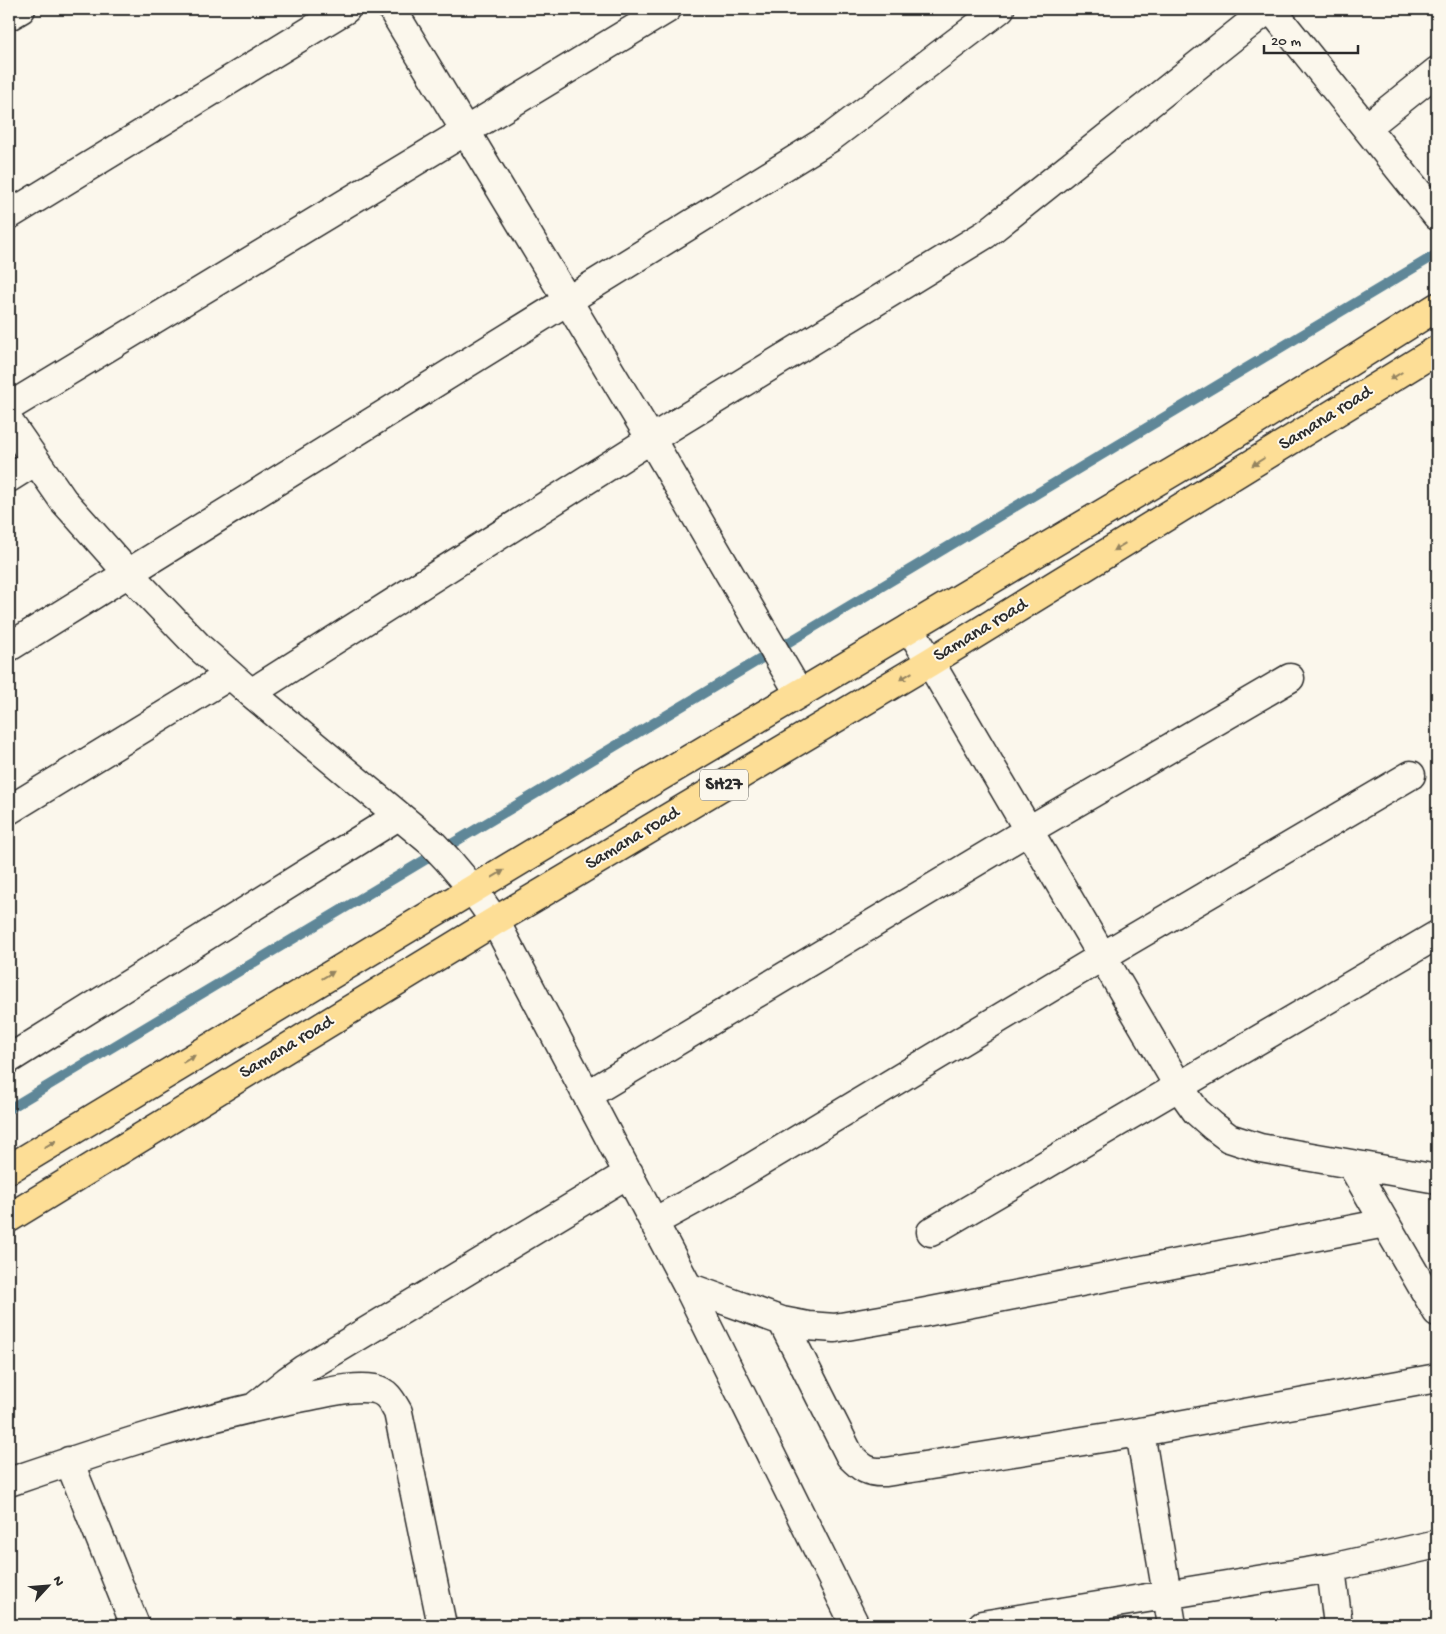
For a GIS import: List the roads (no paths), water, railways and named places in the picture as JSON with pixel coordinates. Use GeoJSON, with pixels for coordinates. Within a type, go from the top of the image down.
{"type":"FeatureCollection","features":[{"type":"Feature","properties":{"kind":"main road","name":"Samana road"},"geometry":{"type":"LineString","coordinates":[[9,1169],[798,693],[1218,445],[1437,307]]}},
{"type":"Feature","properties":{"kind":"main road","name":"Samana road"},"geometry":{"type":"LineString","coordinates":[[11,1211],[930,662],[1437,350]]}},
{"type":"Feature","properties":{"kind":"main road"},"geometry":{"type":"LineString","coordinates":[[1218,445],[1235,476]]}},
{"type":"Feature","properties":{"kind":"street"},"geometry":{"type":"LineString","coordinates":[[9,16],[21,9]]}},
{"type":"Feature","properties":{"kind":"street"},"geometry":{"type":"LineString","coordinates":[[9,215],[346,9]]}},
{"type":"Feature","properties":{"kind":"street"},"geometry":{"type":"LineString","coordinates":[[392,9],[651,439],[798,693]]}},
{"type":"Feature","properties":{"kind":"street"},"geometry":{"type":"LineString","coordinates":[[9,407],[667,9]]}},
{"type":"Feature","properties":{"kind":"street"},"geometry":{"type":"LineString","coordinates":[[9,647],[830,138],[1000,9]]}},
{"type":"Feature","properties":{"kind":"street"},"geometry":{"type":"LineString","coordinates":[[251,693],[651,439],[986,234],[1270,9],[1437,216]]}},
{"type":"Feature","properties":{"kind":"street"},"geometry":{"type":"LineString","coordinates":[[1367,127],[1437,71]]}},
{"type":"Feature","properties":{"kind":"street"},"geometry":{"type":"LineString","coordinates":[[9,422],[64,500],[128,573],[199,647],[251,693],[432,843],[473,888],[496,921],[629,1173],[688,1287],[855,1625]]}},
{"type":"Feature","properties":{"kind":"street"},"geometry":{"type":"LineString","coordinates":[[9,478],[36,461]]}},
{"type":"Feature","properties":{"kind":"street"},"geometry":{"type":"LineString","coordinates":[[910,628],[1179,1087],[1196,1111],[1229,1138],[1260,1148],[1437,1180]]}},
{"type":"Feature","properties":{"kind":"street"},"geometry":{"type":"LineString","coordinates":[[9,810],[230,675]]}},
{"type":"Feature","properties":{"kind":"street"},"geometry":{"type":"LineString","coordinates":[[587,1095],[1029,830],[1290,678]]}},
{"type":"Feature","properties":{"kind":"street"},"geometry":{"type":"LineString","coordinates":[[654,1222],[718,1187],[1103,956],[1411,775]]}},
{"type":"Feature","properties":{"kind":"street"},"geometry":{"type":"LineString","coordinates":[[9,1059],[398,816]]}},
{"type":"Feature","properties":{"kind":"street"},"geometry":{"type":"LineString","coordinates":[[931,1232],[1437,935]]}},
{"type":"Feature","properties":{"kind":"street"},"geometry":{"type":"LineString","coordinates":[[1351,1164],[1437,1312]]}},
{"type":"Feature","properties":{"kind":"street"},"geometry":{"type":"LineString","coordinates":[[256,1406],[287,1380],[304,1369],[629,1173]]}},
{"type":"Feature","properties":{"kind":"street"},"geometry":{"type":"LineString","coordinates":[[688,1287],[782,1321],[808,1326],[835,1328],[1385,1223]]}},
{"type":"Feature","properties":{"kind":"street"},"geometry":{"type":"LineString","coordinates":[[782,1321],[850,1456],[862,1468],[874,1472],[886,1472],[1140,1432],[1437,1378]]}},
{"type":"Feature","properties":{"kind":"street"},"geometry":{"type":"LineString","coordinates":[[9,1482],[69,1461],[192,1423],[256,1406],[357,1388],[377,1390],[389,1397],[398,1412],[442,1625]]}},
{"type":"Feature","properties":{"kind":"street"},"geometry":{"type":"LineString","coordinates":[[1140,1432],[1172,1625]]}},
{"type":"Feature","properties":{"kind":"street"},"geometry":{"type":"LineString","coordinates":[[69,1461],[135,1625]]}},
{"type":"Feature","properties":{"kind":"street"},"geometry":{"type":"LineString","coordinates":[[982,1625],[1331,1568],[1437,1544]]}},
{"type":"Feature","properties":{"kind":"street"},"geometry":{"type":"LineString","coordinates":[[1331,1568],[1338,1625]]}},
{"type":"Feature","properties":{"kind":"waterway"},"geometry":{"type":"LineString","coordinates":[[9,1109],[1437,254]]}}]}
